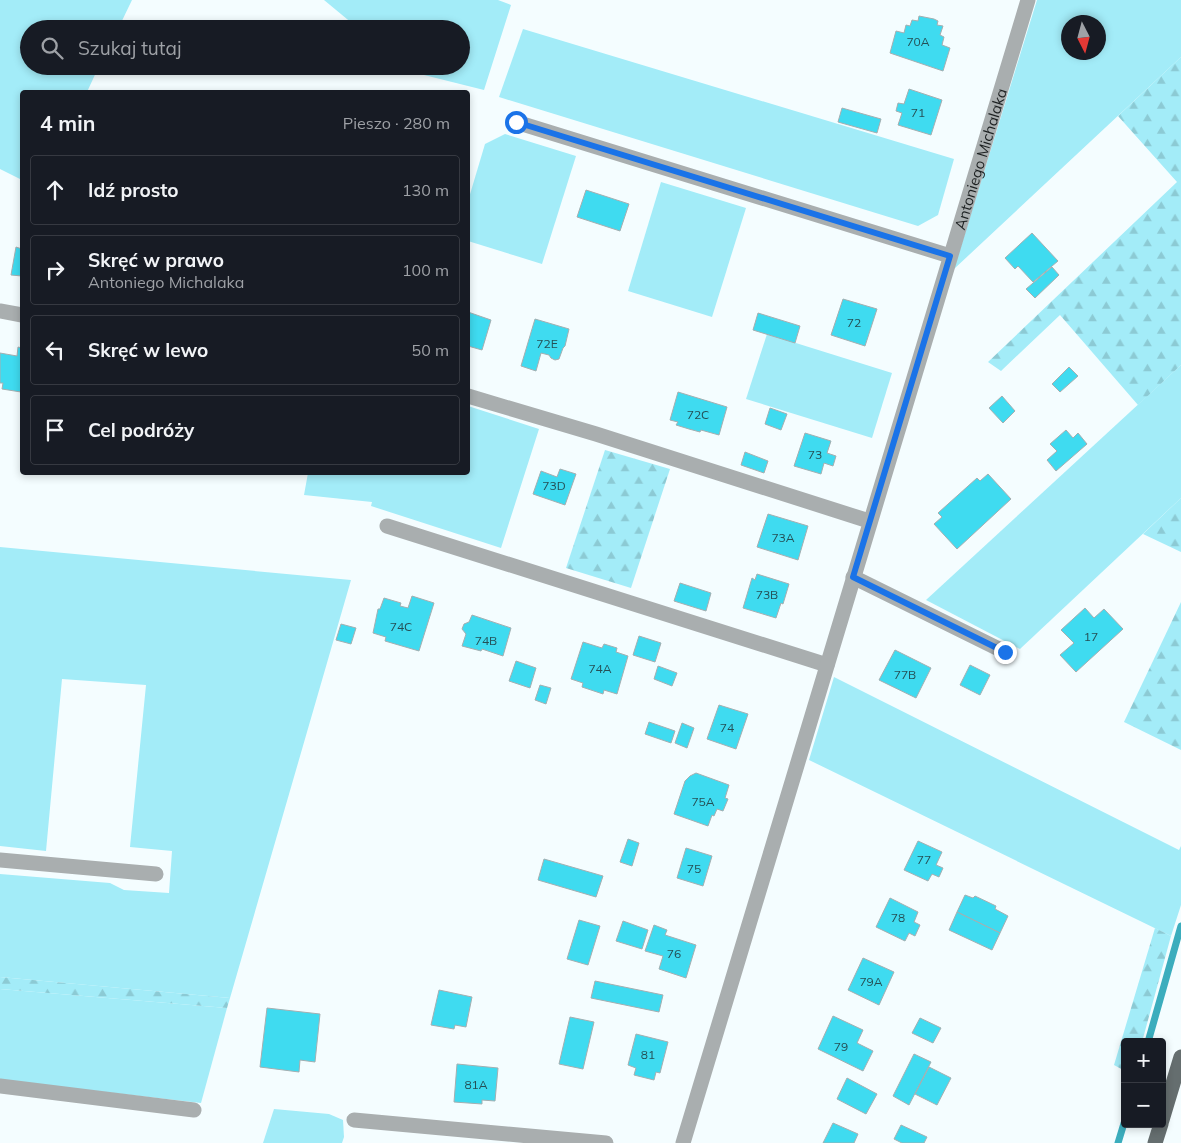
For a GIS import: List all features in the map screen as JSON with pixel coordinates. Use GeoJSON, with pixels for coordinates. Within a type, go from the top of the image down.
{"type":"FeatureCollection","features":[{"type":"Feature","properties":{"kind":"main road"},"geometry":{"type":"LineString","coordinates":[[1166,1107],[1181,1057]]}},
{"type":"Feature","properties":{"kind":"main road"},"geometry":{"type":"LineString","coordinates":[[1155,1143],[1160,1128]]}},
{"type":"Feature","properties":{"kind":"street","name":"Antoniego Michalaka"},"geometry":{"type":"LineString","coordinates":[[683,1143],[869,521],[1028,0]]}},
{"type":"Feature","properties":{"kind":"street"},"geometry":{"type":"LineString","coordinates":[[516,122],[950,256]]}},
{"type":"Feature","properties":{"kind":"street"},"geometry":{"type":"LineString","coordinates":[[0,311],[20,315]]}},
{"type":"Feature","properties":{"kind":"street"},"geometry":{"type":"LineString","coordinates":[[470,397],[596,434],[869,521]]}},
{"type":"Feature","properties":{"kind":"street"},"geometry":{"type":"LineString","coordinates":[[387,526],[827,666]]}},
{"type":"Feature","properties":{"kind":"street"},"geometry":{"type":"LineString","coordinates":[[853,577],[1005,652]]}},
{"type":"Feature","properties":{"kind":"street"},"geometry":{"type":"LineString","coordinates":[[0,860],[156,874]]}},
{"type":"Feature","properties":{"kind":"street"},"geometry":{"type":"LineString","coordinates":[[0,1086],[194,1110]]}},
{"type":"Feature","properties":{"kind":"street"},"geometry":{"type":"LineString","coordinates":[[354,1120],[606,1143]]}},
{"type":"Feature","properties":{"kind":"green space"},"geometry":{"type":"Polygon","coordinates":[[[0,0],[132,0],[122,20],[20,20],[20,75],[95,75],[88,90],[20,90],[20,179],[0,169],[0,0]]]}},
{"type":"Feature","properties":{"kind":"green space"},"geometry":{"type":"Polygon","coordinates":[[[324,0],[498,0],[511,5],[484,90],[424,75],[470,75],[470,20],[348,20],[324,0]]]}},
{"type":"Feature","properties":{"kind":"green space"},"geometry":{"type":"Polygon","coordinates":[[[1037,0],[1181,0],[1181,57],[954,269],[1037,0]]]}},
{"type":"Feature","properties":{"kind":"green space"},"geometry":{"type":"Polygon","coordinates":[[[523,29],[954,159],[938,215],[918,226],[499,97],[523,29]]]}},
{"type":"Feature","properties":{"kind":"green space"},"geometry":{"type":"Polygon","coordinates":[[[1181,57],[1181,365],[1138,405],[1060,315],[1001,371],[988,362],[1177,182],[1118,116],[1181,57]]]}},
{"type":"Feature","properties":{"kind":"green space"},"geometry":{"type":"Polygon","coordinates":[[[505,134],[576,156],[542,264],[470,242],[470,194],[485,144],[505,134]]]}},
{"type":"Feature","properties":{"kind":"green space"},"geometry":{"type":"Polygon","coordinates":[[[661,182],[746,208],[712,317],[628,291],[661,182]]]}},
{"type":"Feature","properties":{"kind":"green space"},"geometry":{"type":"Polygon","coordinates":[[[767,334],[892,373],[872,438],[746,399],[767,334]]]}},
{"type":"Feature","properties":{"kind":"green space"},"geometry":{"type":"Polygon","coordinates":[[[1181,365],[1181,498],[1020,649],[926,600],[1181,365]]]}},
{"type":"Feature","properties":{"kind":"green space"},"geometry":{"type":"Polygon","coordinates":[[[470,407],[539,429],[501,548],[371,506],[372,502],[304,495],[308,475],[470,475],[470,407]]]}},
{"type":"Feature","properties":{"kind":"green space"},"geometry":{"type":"Polygon","coordinates":[[[605,450],[670,469],[631,588],[566,568],[605,450]]]}},
{"type":"Feature","properties":{"kind":"green space"},"geometry":{"type":"Polygon","coordinates":[[[1181,498],[1181,552],[1143,534],[1181,498]]]}},
{"type":"Feature","properties":{"kind":"green space"},"geometry":{"type":"Polygon","coordinates":[[[0,547],[351,580],[230,998],[0,977],[0,874],[110,883],[124,890],[169,893],[172,851],[130,847],[146,685],[62,679],[46,851],[0,846],[0,547]]]}},
{"type":"Feature","properties":{"kind":"green space"},"geometry":{"type":"Polygon","coordinates":[[[1181,602],[1181,750],[1124,722],[1181,602]]]}},
{"type":"Feature","properties":{"kind":"green space"},"geometry":{"type":"Polygon","coordinates":[[[834,677],[1179,850],[1181,846],[1181,905],[1171,936],[809,760],[834,677]]]}},
{"type":"Feature","properties":{"kind":"green space"},"geometry":{"type":"Polygon","coordinates":[[[1155,928],[1171,936],[1143,1038],[1122,1038],[1155,928]]]}},
{"type":"Feature","properties":{"kind":"green space"},"geometry":{"type":"Polygon","coordinates":[[[0,977],[230,998],[227,1008],[0,989],[0,977]]]}},
{"type":"Feature","properties":{"kind":"green space"},"geometry":{"type":"Polygon","coordinates":[[[0,989],[227,1008],[201,1103],[0,1080],[0,989]]]}},
{"type":"Feature","properties":{"kind":"green space"},"geometry":{"type":"Polygon","coordinates":[[[1121,1042],[1121,1069],[1114,1065],[1121,1042]]]}},
{"type":"Feature","properties":{"kind":"green space"},"geometry":{"type":"Polygon","coordinates":[[[274,1109],[329,1114],[343,1120],[344,1137],[342,1143],[263,1143],[274,1109]]]}},
{"type":"Feature","properties":{"kind":"building"},"geometry":{"type":"Polygon","coordinates":[[[919,16],[934,19],[938,21],[937,25],[943,26],[940,35],[944,37],[942,45],[950,48],[943,71],[890,53],[896,31],[904,33],[906,25],[910,26],[912,20],[918,21],[919,16]]]}},
{"type":"Feature","properties":{"kind":"building"},"geometry":{"type":"Polygon","coordinates":[[[909,89],[942,100],[931,135],[898,125],[902,113],[896,111],[898,103],[904,104],[909,89]]]}},
{"type":"Feature","properties":{"kind":"building"},"geometry":{"type":"Polygon","coordinates":[[[842,108],[881,119],[877,133],[838,122],[842,108]]]}},
{"type":"Feature","properties":{"kind":"building"},"geometry":{"type":"Polygon","coordinates":[[[586,190],[629,204],[620,231],[577,217],[586,190]]]}},
{"type":"Feature","properties":{"kind":"building"},"geometry":{"type":"Polygon","coordinates":[[[1032,233],[1058,261],[1033,282],[1018,266],[1015,269],[1005,258],[1032,233]]]}},
{"type":"Feature","properties":{"kind":"building"},"geometry":{"type":"Polygon","coordinates":[[[16,247],[20,248],[20,276],[11,275],[16,247]]]}},
{"type":"Feature","properties":{"kind":"building"},"geometry":{"type":"Polygon","coordinates":[[[1052,267],[1059,275],[1035,298],[1026,289],[1052,267]]]}},
{"type":"Feature","properties":{"kind":"building"},"geometry":{"type":"Polygon","coordinates":[[[843,299],[877,309],[865,346],[831,335],[843,299]]]}},
{"type":"Feature","properties":{"kind":"building"},"geometry":{"type":"Polygon","coordinates":[[[470,313],[491,320],[482,350],[470,347],[470,313]]]}},
{"type":"Feature","properties":{"kind":"building"},"geometry":{"type":"Polygon","coordinates":[[[758,313],[800,326],[795,343],[753,330],[758,313]]]}},
{"type":"Feature","properties":{"kind":"building"},"geometry":{"type":"Polygon","coordinates":[[[535,319],[569,329],[565,346],[559,359],[555,360],[549,355],[541,353],[536,371],[521,366],[535,319]]]}},
{"type":"Feature","properties":{"kind":"building"},"geometry":{"type":"Polygon","coordinates":[[[18,347],[20,348],[20,392],[2,389],[3,383],[0,383],[0,353],[17,356],[18,347]]]}},
{"type":"Feature","properties":{"kind":"building"},"geometry":{"type":"Polygon","coordinates":[[[1069,367],[1078,376],[1060,392],[1052,384],[1069,367]]]}},
{"type":"Feature","properties":{"kind":"building"},"geometry":{"type":"Polygon","coordinates":[[[678,392],[727,407],[719,435],[689,429],[676,425],[678,422],[670,420],[678,392]]]}},
{"type":"Feature","properties":{"kind":"building"},"geometry":{"type":"Polygon","coordinates":[[[1002,396],[1015,411],[1003,423],[989,408],[1002,396]]]}},
{"type":"Feature","properties":{"kind":"building"},"geometry":{"type":"Polygon","coordinates":[[[770,408],[787,414],[781,430],[765,424],[770,408]]]}},
{"type":"Feature","properties":{"kind":"building"},"geometry":{"type":"Polygon","coordinates":[[[1066,430],[1073,438],[1078,433],[1087,444],[1056,471],[1047,460],[1057,451],[1050,444],[1066,430]]]}},
{"type":"Feature","properties":{"kind":"building"},"geometry":{"type":"Polygon","coordinates":[[[805,433],[831,441],[827,453],[836,456],[833,466],[824,463],[821,474],[794,466],[805,433]]]}},
{"type":"Feature","properties":{"kind":"building"},"geometry":{"type":"Polygon","coordinates":[[[745,452],[768,461],[764,473],[741,465],[745,452]]]}},
{"type":"Feature","properties":{"kind":"building"},"geometry":{"type":"Polygon","coordinates":[[[560,469],[576,474],[565,505],[533,494],[541,471],[557,477],[560,469]]]}},
{"type":"Feature","properties":{"kind":"building"},"geometry":{"type":"Polygon","coordinates":[[[988,474],[1011,499],[957,549],[934,524],[942,517],[938,513],[977,478],[980,481],[988,474]]]}},
{"type":"Feature","properties":{"kind":"building"},"geometry":{"type":"Polygon","coordinates":[[[768,514],[808,526],[798,560],[757,547],[768,514]]]}},
{"type":"Feature","properties":{"kind":"building"},"geometry":{"type":"Polygon","coordinates":[[[757,574],[789,584],[783,604],[781,603],[776,618],[743,608],[752,578],[755,580],[757,574]]]}},
{"type":"Feature","properties":{"kind":"building"},"geometry":{"type":"Polygon","coordinates":[[[680,583],[711,593],[706,611],[674,601],[680,583]]]}},
{"type":"Feature","properties":{"kind":"building"},"geometry":{"type":"Polygon","coordinates":[[[412,596],[434,603],[419,651],[385,641],[386,637],[373,633],[378,609],[380,609],[384,598],[401,603],[400,606],[408,608],[412,596]]]}},
{"type":"Feature","properties":{"kind":"building"},"geometry":{"type":"Polygon","coordinates":[[[1085,608],[1094,618],[1104,609],[1123,629],[1076,672],[1060,655],[1074,643],[1061,630],[1085,608]]]}},
{"type":"Feature","properties":{"kind":"building"},"geometry":{"type":"Polygon","coordinates":[[[472,615],[511,628],[503,656],[482,649],[481,651],[462,646],[466,634],[462,629],[464,624],[469,622],[472,615]]]}},
{"type":"Feature","properties":{"kind":"building"},"geometry":{"type":"Polygon","coordinates":[[[341,624],[356,628],[351,644],[336,640],[341,624]]]}},
{"type":"Feature","properties":{"kind":"building"},"geometry":{"type":"Polygon","coordinates":[[[639,636],[661,643],[655,662],[633,655],[639,636]]]}},
{"type":"Feature","properties":{"kind":"building"},"geometry":{"type":"Polygon","coordinates":[[[583,642],[602,648],[604,644],[617,648],[616,652],[628,656],[617,694],[604,690],[603,694],[582,687],[583,683],[571,679],[583,642]]]}},
{"type":"Feature","properties":{"kind":"building"},"geometry":{"type":"Polygon","coordinates":[[[895,650],[931,668],[916,698],[879,680],[895,650]]]}},
{"type":"Feature","properties":{"kind":"building"},"geometry":{"type":"Polygon","coordinates":[[[516,661],[536,668],[530,688],[509,681],[516,661]]]}},
{"type":"Feature","properties":{"kind":"building"},"geometry":{"type":"Polygon","coordinates":[[[970,665],[990,675],[980,695],[960,685],[970,665]]]}},
{"type":"Feature","properties":{"kind":"building"},"geometry":{"type":"Polygon","coordinates":[[[658,666],[677,673],[672,686],[654,679],[658,666]]]}},
{"type":"Feature","properties":{"kind":"building"},"geometry":{"type":"Polygon","coordinates":[[[540,685],[551,688],[546,704],[535,700],[540,685]]]}},
{"type":"Feature","properties":{"kind":"building"},"geometry":{"type":"Polygon","coordinates":[[[719,705],[748,714],[736,749],[707,739],[719,705]]]}},
{"type":"Feature","properties":{"kind":"building"},"geometry":{"type":"Polygon","coordinates":[[[649,722],[675,731],[671,743],[645,734],[649,722]]]}},
{"type":"Feature","properties":{"kind":"building"},"geometry":{"type":"Polygon","coordinates":[[[682,723],[694,728],[687,748],[675,743],[682,723]]]}},
{"type":"Feature","properties":{"kind":"building"},"geometry":{"type":"Polygon","coordinates":[[[696,773],[729,785],[725,798],[728,799],[723,811],[717,809],[714,816],[712,815],[708,826],[674,814],[685,781],[696,773]]]}},
{"type":"Feature","properties":{"kind":"building"},"geometry":{"type":"Polygon","coordinates":[[[628,839],[639,843],[632,866],[620,862],[628,839]]]}},
{"type":"Feature","properties":{"kind":"building"},"geometry":{"type":"Polygon","coordinates":[[[918,841],[942,852],[936,865],[943,868],[939,877],[932,874],[928,881],[904,870],[918,841]]]}},
{"type":"Feature","properties":{"kind":"building"},"geometry":{"type":"Polygon","coordinates":[[[686,848],[712,856],[703,886],[677,878],[686,848]]]}},
{"type":"Feature","properties":{"kind":"building"},"geometry":{"type":"Polygon","coordinates":[[[544,859],[603,876],[596,897],[538,880],[544,859]]]}},
{"type":"Feature","properties":{"kind":"building"},"geometry":{"type":"Polygon","coordinates":[[[965,895],[973,898],[975,896],[996,906],[995,909],[1008,916],[1000,933],[957,912],[965,895]]]}},
{"type":"Feature","properties":{"kind":"building"},"geometry":{"type":"Polygon","coordinates":[[[890,898],[918,912],[914,922],[920,925],[915,936],[909,933],[905,941],[876,927],[890,898]]]}},
{"type":"Feature","properties":{"kind":"building"},"geometry":{"type":"Polygon","coordinates":[[[957,912],[1000,933],[992,950],[949,930],[957,912]]]}},
{"type":"Feature","properties":{"kind":"building"},"geometry":{"type":"Polygon","coordinates":[[[579,920],[600,926],[588,965],[567,959],[579,920]]]}},
{"type":"Feature","properties":{"kind":"building"},"geometry":{"type":"Polygon","coordinates":[[[623,921],[648,930],[642,949],[616,941],[623,921]]]}},
{"type":"Feature","properties":{"kind":"building"},"geometry":{"type":"Polygon","coordinates":[[[654,925],[667,930],[665,935],[696,945],[686,978],[659,969],[663,956],[645,951],[654,925]]]}},
{"type":"Feature","properties":{"kind":"building"},"geometry":{"type":"Polygon","coordinates":[[[863,958],[894,972],[879,1005],[848,990],[863,958]]]}},
{"type":"Feature","properties":{"kind":"building"},"geometry":{"type":"Polygon","coordinates":[[[595,981],[663,995],[659,1012],[591,998],[595,981]]]}},
{"type":"Feature","properties":{"kind":"building"},"geometry":{"type":"Polygon","coordinates":[[[439,990],[472,997],[466,1027],[455,1025],[454,1029],[431,1025],[439,990]]]}},
{"type":"Feature","properties":{"kind":"building"},"geometry":{"type":"Polygon","coordinates":[[[267,1008],[320,1014],[315,1062],[300,1060],[299,1072],[260,1067],[267,1008]]]}},
{"type":"Feature","properties":{"kind":"building"},"geometry":{"type":"Polygon","coordinates":[[[833,1016],[863,1030],[857,1043],[873,1051],[863,1071],[818,1049],[833,1016]]]}},
{"type":"Feature","properties":{"kind":"building"},"geometry":{"type":"Polygon","coordinates":[[[570,1017],[594,1022],[583,1069],[559,1064],[570,1017]]]}},
{"type":"Feature","properties":{"kind":"building"},"geometry":{"type":"Polygon","coordinates":[[[920,1018],[941,1028],[933,1043],[912,1033],[920,1018]]]}},
{"type":"Feature","properties":{"kind":"building"},"geometry":{"type":"Polygon","coordinates":[[[636,1034],[668,1042],[660,1073],[656,1072],[654,1080],[634,1075],[636,1068],[628,1065],[636,1034]]]}},
{"type":"Feature","properties":{"kind":"building"},"geometry":{"type":"Polygon","coordinates":[[[914,1054],[931,1062],[909,1105],[893,1096],[914,1054]]]}},
{"type":"Feature","properties":{"kind":"building"},"geometry":{"type":"Polygon","coordinates":[[[457,1064],[498,1068],[495,1101],[482,1100],[482,1104],[454,1102],[457,1064]]]}},
{"type":"Feature","properties":{"kind":"building"},"geometry":{"type":"Polygon","coordinates":[[[929,1067],[951,1078],[937,1105],[915,1094],[929,1067]]]}},
{"type":"Feature","properties":{"kind":"building"},"geometry":{"type":"Polygon","coordinates":[[[847,1078],[877,1094],[866,1114],[837,1099],[847,1078]]]}},
{"type":"Feature","properties":{"kind":"building"},"geometry":{"type":"Polygon","coordinates":[[[833,1123],[858,1134],[854,1143],[823,1143],[833,1123]]]}},
{"type":"Feature","properties":{"kind":"building"},"geometry":{"type":"Polygon","coordinates":[[[901,1125],[927,1137],[924,1143],[902,1143],[894,1139],[901,1125]]]}},
{"type":"Feature","properties":{"kind":"waterway"},"geometry":{"type":"LineString","coordinates":[[1149,1038],[1181,926]]}},
{"type":"Feature","properties":{"kind":"waterway"},"geometry":{"type":"LineString","coordinates":[[1118,1143],[1123,1128]]}},
{"type":"Feature","properties":{"kind":"route"},"geometry":{"type":"LineString","coordinates":[[516,122],[950,256],[853,577],[1005,652]]}}]}
